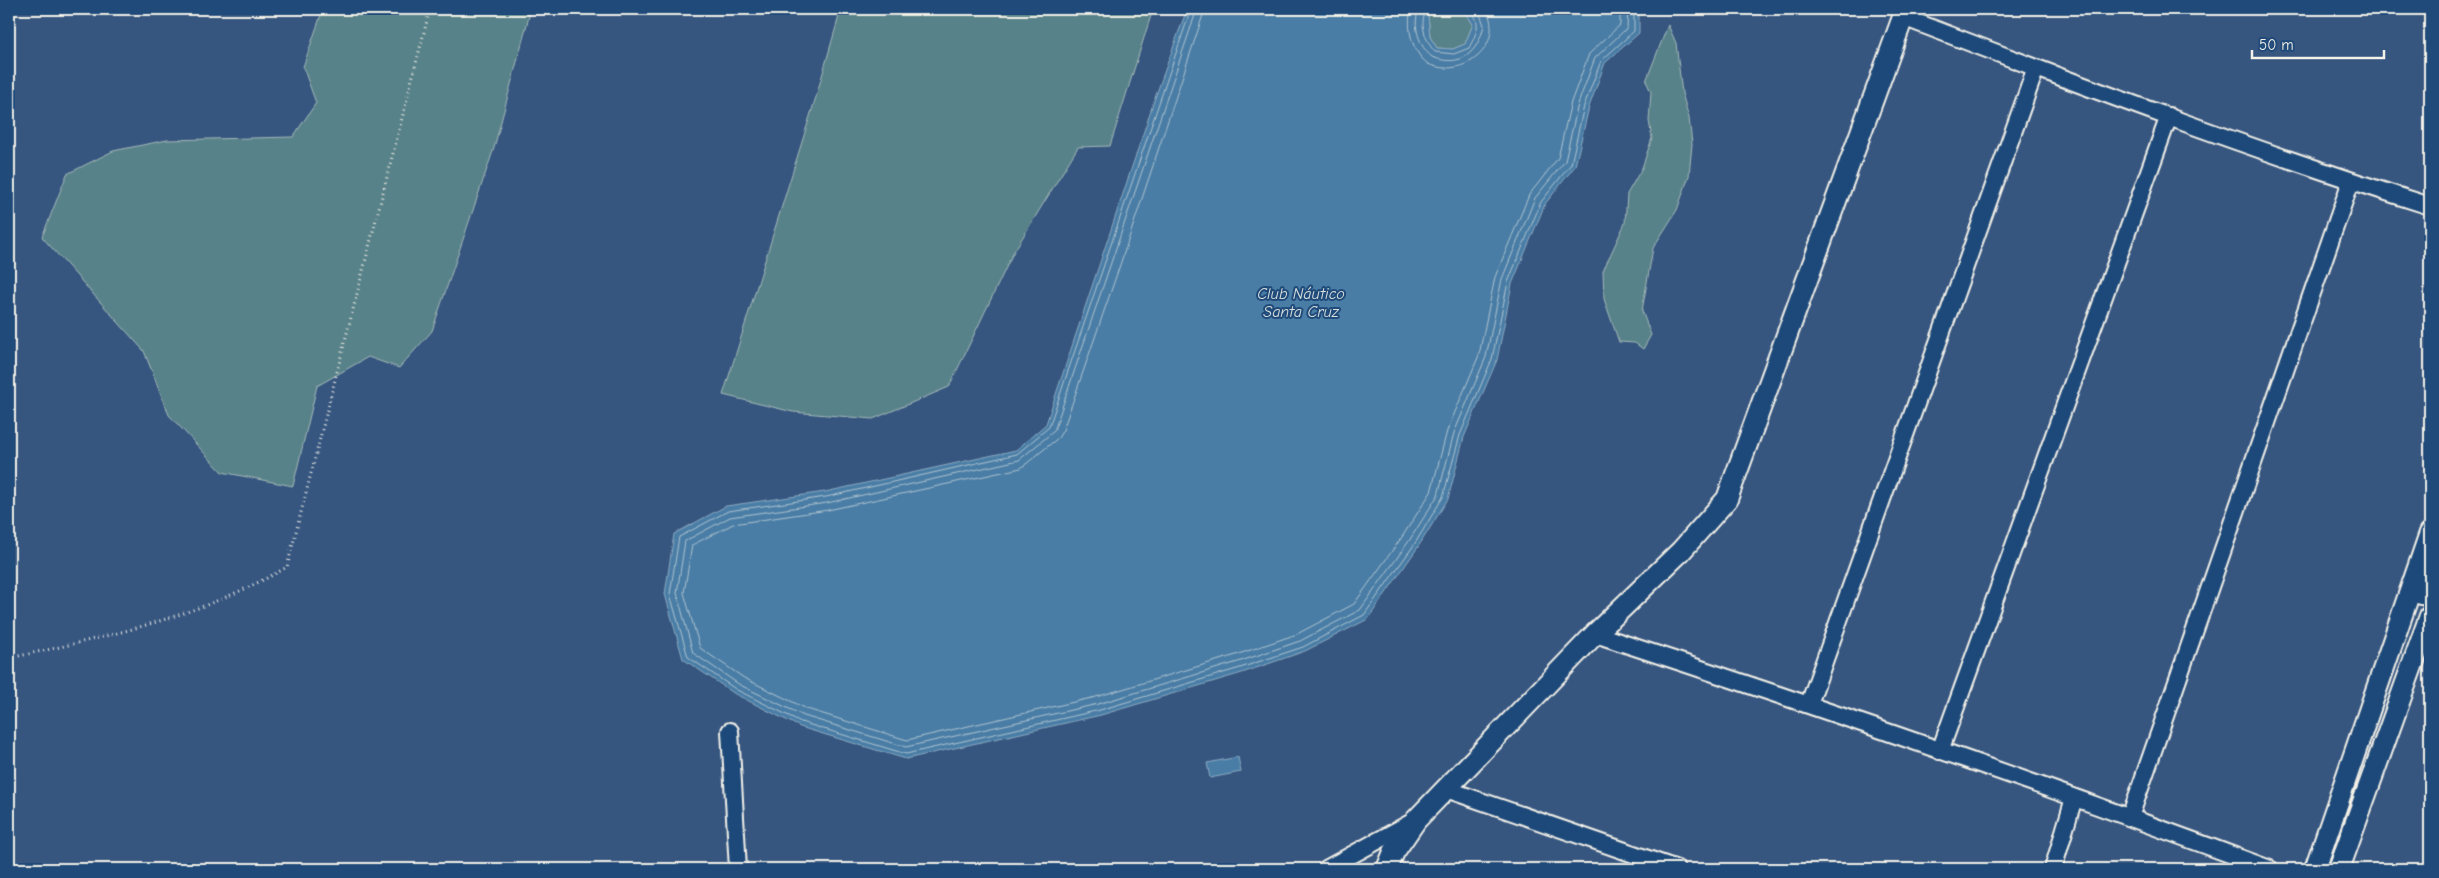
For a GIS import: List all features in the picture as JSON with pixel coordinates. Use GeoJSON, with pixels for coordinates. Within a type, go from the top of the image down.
{"type":"FeatureCollection","features":[{"type":"Feature","properties":{"kind":"street"},"geometry":{"type":"LineString","coordinates":[[1387,869],[1394,852],[1416,820],[1595,634],[1681,551],[1726,499],[1904,13],[2036,68],[2351,181],[2430,206]]}},
{"type":"Feature","properties":{"kind":"street"},"geometry":{"type":"LineString","coordinates":[[1809,704],[2036,68]]}},
{"type":"Feature","properties":{"kind":"street"},"geometry":{"type":"LineString","coordinates":[[1940,751],[2169,116]]}},
{"type":"Feature","properties":{"kind":"street"},"geometry":{"type":"LineString","coordinates":[[2130,817],[2351,181]]}},
{"type":"Feature","properties":{"kind":"street"},"geometry":{"type":"LineString","coordinates":[[2315,869],[2430,533]]}},
{"type":"Feature","properties":{"kind":"street"},"geometry":{"type":"LineString","coordinates":[[2409,592],[2430,598]]}},
{"type":"Feature","properties":{"kind":"street"},"geometry":{"type":"LineString","coordinates":[[2339,869],[2430,616]]}},
{"type":"Feature","properties":{"kind":"street"},"geometry":{"type":"LineString","coordinates":[[1595,634],[1809,704],[2130,817],[2270,869]]}},
{"type":"Feature","properties":{"kind":"street"},"geometry":{"type":"LineString","coordinates":[[730,731],[738,869]]}},
{"type":"Feature","properties":{"kind":"street"},"geometry":{"type":"LineString","coordinates":[[1446,788],[1677,869]]}},
{"type":"Feature","properties":{"kind":"street"},"geometry":{"type":"LineString","coordinates":[[2052,869],[2074,798]]}},
{"type":"Feature","properties":{"kind":"street"},"geometry":{"type":"LineString","coordinates":[[1326,869],[1416,820]]}},
{"type":"Feature","properties":{"kind":"path"},"geometry":{"type":"LineString","coordinates":[[9,658],[109,636],[181,613],[253,587],[287,567],[430,9]]}},
{"type":"Feature","properties":{"kind":"green space"},"geometry":{"type":"Polygon","coordinates":[[[323,9],[531,9],[494,148],[432,331],[399,368],[368,357],[317,386],[293,486],[222,472],[169,415],[144,351],[42,237],[67,174],[113,151],[167,140],[293,137],[316,103],[303,67],[323,9]]]}},
{"type":"Feature","properties":{"kind":"green space"},"geometry":{"type":"Polygon","coordinates":[[[841,9],[1153,9],[1110,146],[1078,147],[1013,253],[949,387],[873,419],[793,412],[723,395],[816,97],[841,9]]]}},
{"type":"Feature","properties":{"kind":"green space"},"geometry":{"type":"Polygon","coordinates":[[[1435,9],[1463,9],[1473,24],[1465,44],[1453,49],[1437,48],[1430,37],[1428,15],[1435,9]]]}},
{"type":"Feature","properties":{"kind":"green space"},"geometry":{"type":"Polygon","coordinates":[[[1668,25],[1676,43],[1682,93],[1689,118],[1692,144],[1689,176],[1677,210],[1653,248],[1642,311],[1651,335],[1643,349],[1635,343],[1619,342],[1604,299],[1603,271],[1625,223],[1627,194],[1642,168],[1652,138],[1649,121],[1651,92],[1646,81],[1668,25]]]}},
{"type":"Feature","properties":{"kind":"water","name":"Club Náutico Santa Cruz"},"geometry":{"type":"Polygon","coordinates":[[[1187,9],[1435,9],[1428,15],[1430,37],[1437,48],[1453,49],[1465,44],[1473,24],[1463,9],[1639,9],[1639,33],[1605,63],[1589,107],[1575,166],[1545,204],[1512,284],[1497,360],[1464,437],[1448,499],[1418,547],[1368,619],[1305,651],[1242,673],[1101,715],[906,759],[800,727],[735,694],[683,659],[665,594],[674,534],[726,506],[825,492],[1016,450],[1046,424],[1156,95],[1187,9]]]}},
{"type":"Feature","properties":{"kind":"water"},"geometry":{"type":"Polygon","coordinates":[[[1238,757],[1241,772],[1210,778],[1207,763],[1238,757]]]}}]}
